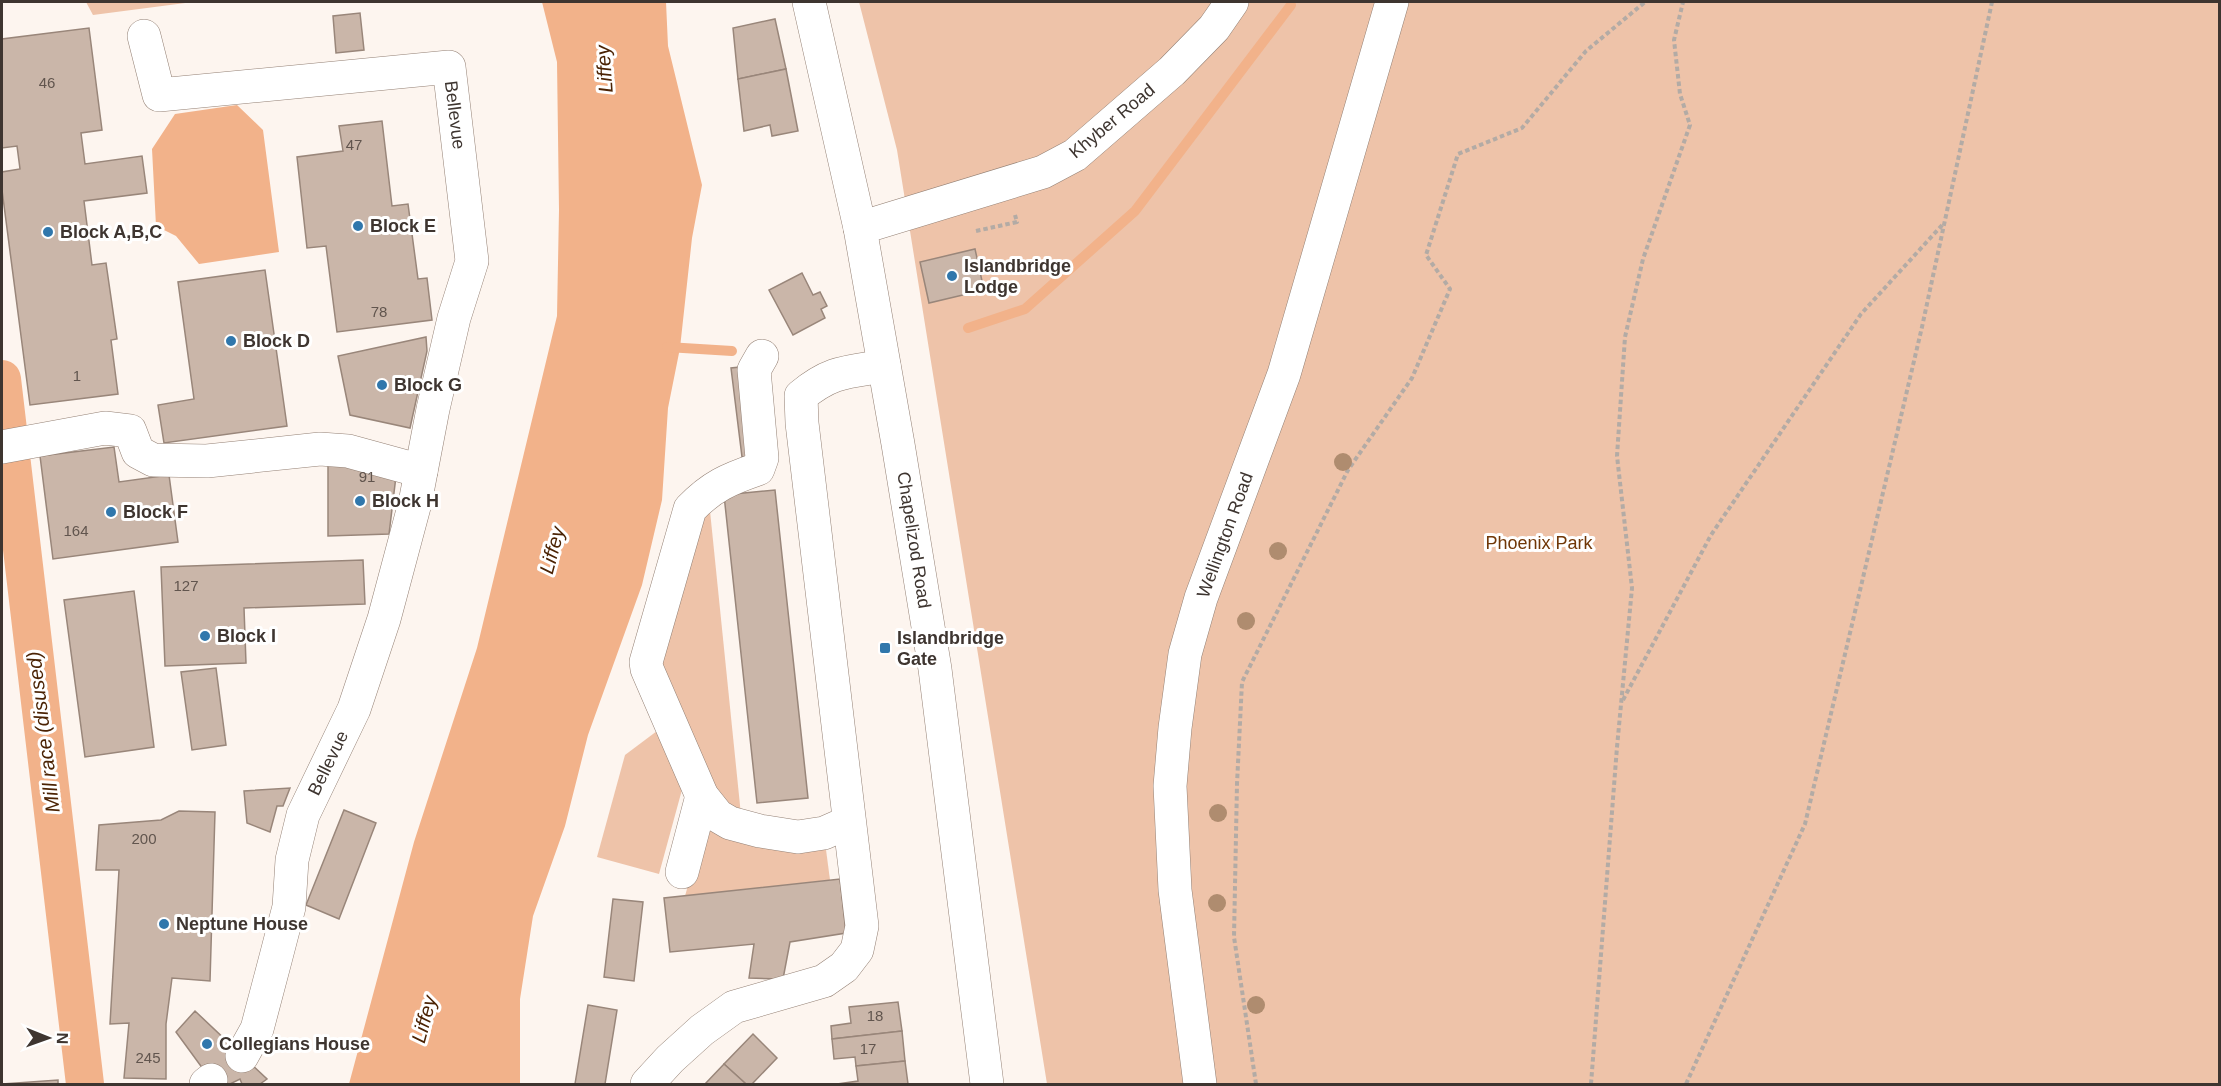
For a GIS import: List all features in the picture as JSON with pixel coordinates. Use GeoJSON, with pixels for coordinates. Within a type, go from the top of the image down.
{"type":"FeatureCollection","features":[{"type":"Feature","properties":{"kind":"street","name":"Chapelizod Road"},"geometry":{"type":"LineString","coordinates":[[809,2],[860,228],[934,669],[987,1084]]}},
{"type":"Feature","properties":{"kind":"street","name":"Khyber Road"},"geometry":{"type":"LineString","coordinates":[[860,228],[1043,172],[1075,155],[1172,71],[1214,28],[1232,2]]}},
{"type":"Feature","properties":{"kind":"street","name":"Wellington Road"},"geometry":{"type":"LineString","coordinates":[[1200,1084],[1175,890],[1170,786],[1185,654],[1201,598],[1284,374],[1392,2]]}},
{"type":"Feature","properties":{"kind":"street","name":"Bellevue"},"geometry":{"type":"LineString","coordinates":[[144,36],[159,95],[449,67],[472,261],[454,318],[415,503],[384,619],[354,709],[303,815],[292,860],[289,907],[257,1029],[242,1056]]}},
{"type":"Feature","properties":{"kind":"street"},"geometry":{"type":"LineString","coordinates":[[762,356],[754,370],[762,458],[758,469],[725,481],[706,492],[690,509],[646,662],[662,707],[702,796],[714,812],[730,823],[782,836],[798,837],[824,832],[849,822]]}},
{"type":"Feature","properties":{"kind":"street"},"geometry":{"type":"LineString","coordinates":[[647,1084],[702,1030],[734,1008],[824,981],[844,967],[857,950],[862,926],[802,423],[801,396],[818,382],[840,373],[884,366]]}},
{"type":"Feature","properties":{"kind":"street"},"geometry":{"type":"LineString","coordinates":[[16,445],[105,428],[130,431],[138,453],[153,460],[207,461],[320,449],[348,451],[421,471]]}},
{"type":"Feature","properties":{"kind":"street"},"geometry":{"type":"LineString","coordinates":[[682,872],[702,796]]}},
{"type":"Feature","properties":{"kind":"path"},"geometry":{"type":"LineString","coordinates":[[1256,1084],[1234,937],[1242,682],[1348,470],[1412,378],[1450,289],[1426,255],[1458,154],[1522,128],[1586,51],[1645,2]]}},
{"type":"Feature","properties":{"kind":"path"},"geometry":{"type":"LineString","coordinates":[[1591,1084],[1632,588],[1617,456],[1624,337],[1643,259],[1690,125],[1680,94],[1674,40],[1683,2]]}},
{"type":"Feature","properties":{"kind":"path"},"geometry":{"type":"LineString","coordinates":[[1686,1084],[1805,824],[1922,327],[1992,2]]}},
{"type":"Feature","properties":{"kind":"path"},"geometry":{"type":"LineString","coordinates":[[1621,704],[1718,525],[1861,314],[1944,223]]}},
{"type":"Feature","properties":{"kind":"green space"},"geometry":{"type":"Polygon","coordinates":[[[86,2],[193,2],[93,15],[86,2]]]}},
{"type":"Feature","properties":{"kind":"green space","name":"Phoenix Park"},"geometry":{"type":"Polygon","coordinates":[[[859,2],[2219,2],[2219,1084],[1047,1084],[897,150],[859,2]]]}},
{"type":"Feature","properties":{"kind":"green space"},"geometry":{"type":"Polygon","coordinates":[[[710,511],[741,815],[727,816],[651,664],[694,521],[710,511]]]}},
{"type":"Feature","properties":{"kind":"green space"},"geometry":{"type":"Polygon","coordinates":[[[661,728],[683,786],[659,874],[597,857],[625,755],[661,728]]]}},
{"type":"Feature","properties":{"kind":"green space"},"geometry":{"type":"Polygon","coordinates":[[[709,824],[825,842],[830,880],[685,896],[703,832],[709,824]]]}},
{"type":"Feature","properties":{"kind":"water","name":"Liffey"},"geometry":{"type":"Polygon","coordinates":[[[542,2],[666,2],[668,46],[702,185],[692,238],[680,348],[668,408],[662,500],[642,585],[588,735],[565,826],[533,916],[520,999],[520,1084],[349,1084],[414,842],[477,648],[557,316],[559,210],[557,62],[542,2]]]}},
{"type":"Feature","properties":{"kind":"water"},"geometry":{"type":"Polygon","coordinates":[[[237,105],[263,130],[279,252],[199,264],[176,236],[156,226],[152,149],[175,114],[237,105]]]}},
{"type":"Feature","properties":{"kind":"building"},"geometry":{"type":"Polygon","coordinates":[[[360,13],[364,50],[336,53],[333,16],[360,13]]]}},
{"type":"Feature","properties":{"kind":"building"},"geometry":{"type":"Polygon","coordinates":[[[775,19],[786,69],[738,79],[733,28],[775,19]]]}},
{"type":"Feature","properties":{"kind":"building","name":"Block A,B,C"},"geometry":{"type":"Polygon","coordinates":[[[89,28],[102,130],[81,133],[85,164],[142,156],[147,193],[84,201],[92,265],[106,263],[117,339],[111,340],[118,394],[30,405],[2,190],[2,172],[20,169],[17,146],[2,148],[2,39],[89,28]]]}},
{"type":"Feature","properties":{"kind":"building"},"geometry":{"type":"Polygon","coordinates":[[[786,69],[798,131],[772,136],[770,125],[744,131],[738,79],[786,69]]]}},
{"type":"Feature","properties":{"kind":"building","name":"Block E"},"geometry":{"type":"Polygon","coordinates":[[[382,121],[392,206],[408,204],[418,279],[427,278],[432,320],[337,332],[326,246],[307,248],[297,157],[343,151],[339,126],[382,121]]]}},
{"type":"Feature","properties":{"kind":"building","name":"Islandbridge Lodge"},"geometry":{"type":"Polygon","coordinates":[[[975,249],[984,290],[929,303],[920,262],[975,249]]]}},
{"type":"Feature","properties":{"kind":"building","name":"Block D"},"geometry":{"type":"Polygon","coordinates":[[[265,270],[287,426],[164,443],[158,405],[194,399],[178,282],[265,270]]]}},
{"type":"Feature","properties":{"kind":"building"},"geometry":{"type":"Polygon","coordinates":[[[802,273],[813,295],[820,292],[827,306],[821,309],[825,318],[793,335],[769,290],[802,273]]]}},
{"type":"Feature","properties":{"kind":"building","name":"Block G"},"geometry":{"type":"Polygon","coordinates":[[[426,337],[427,351],[410,428],[350,415],[338,356],[426,337]]]}},
{"type":"Feature","properties":{"kind":"building"},"geometry":{"type":"Polygon","coordinates":[[[749,366],[759,456],[742,457],[731,368],[749,366]]]}},
{"type":"Feature","properties":{"kind":"building","name":"Block F"},"geometry":{"type":"Polygon","coordinates":[[[114,447],[119,482],[169,475],[178,542],[53,559],[40,456],[114,447]]]}},
{"type":"Feature","properties":{"kind":"building","name":"Block H"},"geometry":{"type":"Polygon","coordinates":[[[328,461],[397,468],[389,534],[328,536],[328,461]]]}},
{"type":"Feature","properties":{"kind":"building"},"geometry":{"type":"Polygon","coordinates":[[[775,490],[808,798],[757,803],[724,495],[775,490]]]}},
{"type":"Feature","properties":{"kind":"building","name":"Block I"},"geometry":{"type":"Polygon","coordinates":[[[363,560],[365,604],[244,608],[246,663],[165,666],[161,567],[363,560]]]}},
{"type":"Feature","properties":{"kind":"building"},"geometry":{"type":"Polygon","coordinates":[[[134,591],[154,747],[85,757],[64,600],[134,591]]]}},
{"type":"Feature","properties":{"kind":"building"},"geometry":{"type":"Polygon","coordinates":[[[216,668],[226,745],[192,750],[181,672],[216,668]]]}},
{"type":"Feature","properties":{"kind":"building"},"geometry":{"type":"Polygon","coordinates":[[[290,788],[283,806],[277,806],[270,832],[247,823],[244,791],[290,788]]]}},
{"type":"Feature","properties":{"kind":"building"},"geometry":{"type":"Polygon","coordinates":[[[344,810],[376,823],[339,919],[306,905],[344,810]]]}},
{"type":"Feature","properties":{"kind":"building","name":"Neptune House"},"geometry":{"type":"Polygon","coordinates":[[[179,811],[215,812],[210,981],[172,978],[166,1024],[166,1079],[124,1078],[129,1023],[110,1024],[119,870],[96,870],[99,825],[161,820],[179,811]]]}},
{"type":"Feature","properties":{"kind":"building"},"geometry":{"type":"Polygon","coordinates":[[[840,879],[846,933],[790,942],[783,979],[749,978],[754,944],[670,952],[664,898],[840,879]]]}},
{"type":"Feature","properties":{"kind":"building"},"geometry":{"type":"Polygon","coordinates":[[[613,899],[643,902],[634,981],[604,977],[613,899]]]}},
{"type":"Feature","properties":{"kind":"building"},"geometry":{"type":"Polygon","coordinates":[[[898,1002],[902,1031],[832,1039],[831,1026],[851,1023],[849,1007],[898,1002]]]}},
{"type":"Feature","properties":{"kind":"building"},"geometry":{"type":"Polygon","coordinates":[[[588,1005],[617,1010],[605,1084],[575,1084],[588,1005]]]}},
{"type":"Feature","properties":{"kind":"building","name":"Collegians House"},"geometry":{"type":"Polygon","coordinates":[[[195,1011],[267,1079],[260,1084],[242,1084],[240,1079],[230,1084],[214,1084],[176,1032],[195,1011]]]}},
{"type":"Feature","properties":{"kind":"building"},"geometry":{"type":"Polygon","coordinates":[[[902,1031],[905,1061],[856,1066],[855,1057],[834,1059],[832,1039],[902,1031]]]}},
{"type":"Feature","properties":{"kind":"building"},"geometry":{"type":"Polygon","coordinates":[[[753,1034],[777,1058],[752,1084],[746,1084],[724,1064],[753,1034]]]}},
{"type":"Feature","properties":{"kind":"building"},"geometry":{"type":"Polygon","coordinates":[[[905,1061],[908,1084],[837,1084],[858,1081],[856,1066],[905,1061]]]}},
{"type":"Feature","properties":{"kind":"building"},"geometry":{"type":"Polygon","coordinates":[[[724,1064],[746,1084],[705,1084],[724,1064]]]}},
{"type":"Feature","properties":{"kind":"building"},"geometry":{"type":"Polygon","coordinates":[[[58,1080],[58,1084],[2,1084],[58,1080]]]}},
{"type":"Feature","properties":{"kind":"waterway"},"geometry":{"type":"LineString","coordinates":[[968,328],[1025,309],[1135,211],[1291,5]]}},
{"type":"Feature","properties":{"kind":"waterway"},"geometry":{"type":"LineString","coordinates":[[667,347],[732,351]]}},
{"type":"Feature","properties":{"kind":"waterway","name":"Mill race (disused)"},"geometry":{"type":"LineString","coordinates":[[2,379],[85,1084]]}},
{"type":"Feature","properties":{"kind":"place","name":"Block E"},"geometry":{"type":"Point","coordinates":[358,226]}},
{"type":"Feature","properties":{"kind":"place","name":"Block A,B,C"},"geometry":{"type":"Point","coordinates":[48,232]}},
{"type":"Feature","properties":{"kind":"place","name":"Islandbridge Lodge"},"geometry":{"type":"Point","coordinates":[952,276]}},
{"type":"Feature","properties":{"kind":"place","name":"Block D"},"geometry":{"type":"Point","coordinates":[231,341]}},
{"type":"Feature","properties":{"kind":"place","name":"Block G"},"geometry":{"type":"Point","coordinates":[382,385]}},
{"type":"Feature","properties":{"kind":"place","name":"Block H"},"geometry":{"type":"Point","coordinates":[360,501]}},
{"type":"Feature","properties":{"kind":"place","name":"Block F"},"geometry":{"type":"Point","coordinates":[111,512]}},
{"type":"Feature","properties":{"kind":"place","name":"Block I"},"geometry":{"type":"Point","coordinates":[205,636]}},
{"type":"Feature","properties":{"kind":"place","name":"Islandbridge Gate"},"geometry":{"type":"Point","coordinates":[885,648]}},
{"type":"Feature","properties":{"kind":"place","name":"Neptune House"},"geometry":{"type":"Point","coordinates":[164,924]}},
{"type":"Feature","properties":{"kind":"place","name":"Collegians House"},"geometry":{"type":"Point","coordinates":[207,1044]}}]}
